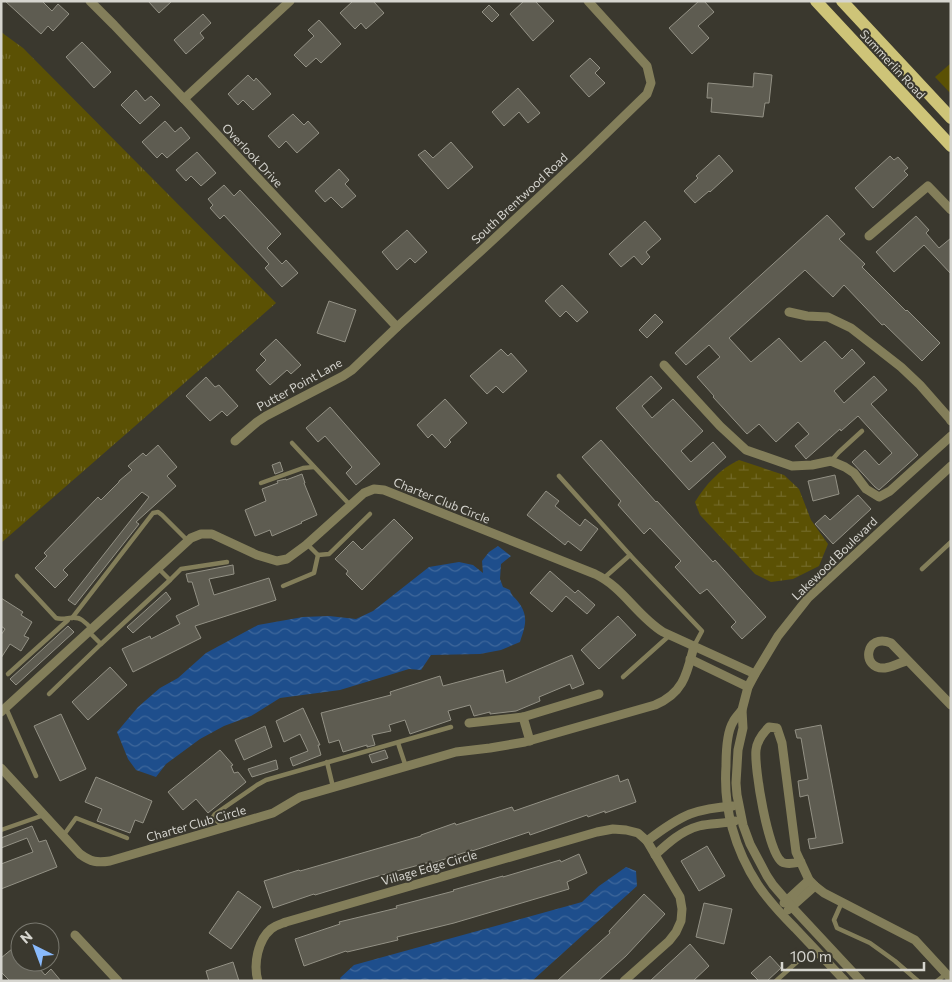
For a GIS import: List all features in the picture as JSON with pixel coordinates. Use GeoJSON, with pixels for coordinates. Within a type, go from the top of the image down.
{"type":"FeatureCollection","features":[{"type":"Feature","properties":{"kind":"main road","name":"Summerlin Road"},"geometry":{"type":"LineString","coordinates":[[816,1],[951,146]]}},
{"type":"Feature","properties":{"kind":"main road","name":"Summerlin Road"},"geometry":{"type":"LineString","coordinates":[[842,1],[951,118]]}},
{"type":"Feature","properties":{"kind":"street","name":"Overlook Drive"},"geometry":{"type":"LineString","coordinates":[[90,1],[397,327]]}},
{"type":"Feature","properties":{"kind":"street"},"geometry":{"type":"LineString","coordinates":[[184,99],[290,1]]}},
{"type":"Feature","properties":{"kind":"street","name":"South Brentwood Road"},"geometry":{"type":"LineString","coordinates":[[397,327],[582,157],[647,94],[651,83],[647,66],[588,1]]}},
{"type":"Feature","properties":{"kind":"street"},"geometry":{"type":"LineString","coordinates":[[870,236],[928,186],[951,210]]}},
{"type":"Feature","properties":{"kind":"street"},"geometry":{"type":"LineString","coordinates":[[789,312],[807,316],[828,317],[851,328],[901,367],[951,421]]}},
{"type":"Feature","properties":{"kind":"street","name":"Putter Point Lane"},"geometry":{"type":"LineString","coordinates":[[235,442],[266,416],[352,370],[397,327]]}},
{"type":"Feature","properties":{"kind":"street"},"geometry":{"type":"LineString","coordinates":[[664,365],[720,426],[746,450],[792,466],[832,461],[854,473],[866,489],[879,497],[890,491],[951,436]]}},
{"type":"Feature","properties":{"kind":"street","name":"Lakewood Boulevard"},"geometry":{"type":"LineString","coordinates":[[861,981],[789,904],[767,876],[750,844],[742,820],[736,783],[738,750],[743,728],[742,710],[748,687],[778,636],[793,615],[808,598],[951,466]]}},
{"type":"Feature","properties":{"kind":"street","name":"Charter Club Circle"},"geometry":{"type":"LineString","coordinates":[[4,710],[191,538],[201,534],[212,534],[257,555],[277,561],[287,559],[307,544],[364,493],[374,489],[384,490],[604,578],[613,584],[652,625],[755,674]]}},
{"type":"Feature","properties":{"kind":"street","name":"Charter Club Circle"},"geometry":{"type":"LineString","coordinates":[[1,768],[80,854],[89,860],[99,862],[120,858],[273,813],[300,797],[456,752],[530,741],[664,701],[673,695],[680,686],[689,667],[694,646]]}},
{"type":"Feature","properties":{"kind":"street"},"geometry":{"type":"LineString","coordinates":[[690,659],[748,687]]}},
{"type":"Feature","properties":{"kind":"street"},"geometry":{"type":"LineString","coordinates":[[908,660],[951,705]]}},
{"type":"Feature","properties":{"kind":"street"},"geometry":{"type":"LineString","coordinates":[[469,723],[523,717],[599,694]]}},
{"type":"Feature","properties":{"kind":"street","name":"Lakewood Boulevard"},"geometry":{"type":"LineString","coordinates":[[742,710],[732,723],[727,744],[725,777],[728,806],[737,844],[752,876],[763,891],[780,912],[845,981]]}},
{"type":"Feature","properties":{"kind":"street"},"geometry":{"type":"LineString","coordinates":[[523,717],[530,741]]}},
{"type":"Feature","properties":{"kind":"street"},"geometry":{"type":"LineString","coordinates":[[801,862],[782,863],[776,855],[768,832],[757,772],[756,749],[761,735],[769,727],[777,728],[782,744],[796,852],[812,883],[839,901],[915,940],[948,976]]}},
{"type":"Feature","properties":{"kind":"street"},"geometry":{"type":"LineString","coordinates":[[624,981],[669,941],[681,921],[680,897],[647,841],[674,822],[690,814],[740,805]]}},
{"type":"Feature","properties":{"kind":"street"},"geometry":{"type":"LineString","coordinates":[[655,855],[681,834],[700,826],[742,820]]}},
{"type":"Feature","properties":{"kind":"street"},"geometry":{"type":"LineString","coordinates":[[674,822],[681,834]]}},
{"type":"Feature","properties":{"kind":"street","name":"Village Edge Circle"},"geometry":{"type":"LineString","coordinates":[[258,981],[257,955],[266,935],[271,929],[286,922],[597,832],[613,829],[626,830],[638,833],[647,841]]}},
{"type":"Feature","properties":{"kind":"street"},"geometry":{"type":"LineString","coordinates":[[780,912],[812,883]]}},
{"type":"Feature","properties":{"kind":"street"},"geometry":{"type":"LineString","coordinates":[[75,935],[118,981]]}},
{"type":"Feature","properties":{"kind":"lane"},"geometry":{"type":"LineString","coordinates":[[832,461],[835,456],[862,432]]}},
{"type":"Feature","properties":{"kind":"lane"},"geometry":{"type":"LineString","coordinates":[[292,443],[350,505]]}},
{"type":"Feature","properties":{"kind":"lane"},"geometry":{"type":"LineString","coordinates":[[261,482],[303,468],[314,467]]}},
{"type":"Feature","properties":{"kind":"lane"},"geometry":{"type":"LineString","coordinates":[[559,476],[702,631],[694,646]]}},
{"type":"Feature","properties":{"kind":"lane"},"geometry":{"type":"LineString","coordinates":[[8,674],[71,618],[153,513],[158,512],[162,515],[188,541]]}},
{"type":"Feature","properties":{"kind":"lane"},"geometry":{"type":"LineString","coordinates":[[318,555],[329,554],[370,514]]}},
{"type":"Feature","properties":{"kind":"lane"},"geometry":{"type":"LineString","coordinates":[[922,569],[951,542]]}},
{"type":"Feature","properties":{"kind":"lane"},"geometry":{"type":"LineString","coordinates":[[307,544],[318,555]]}},
{"type":"Feature","properties":{"kind":"lane"},"geometry":{"type":"LineString","coordinates":[[283,586],[314,573],[318,555]]}},
{"type":"Feature","properties":{"kind":"lane"},"geometry":{"type":"LineString","coordinates":[[604,578],[630,555]]}},
{"type":"Feature","properties":{"kind":"lane"},"geometry":{"type":"LineString","coordinates":[[49,694],[181,569],[227,562]]}},
{"type":"Feature","properties":{"kind":"lane"},"geometry":{"type":"LineString","coordinates":[[158,568],[170,580]]}},
{"type":"Feature","properties":{"kind":"lane"},"geometry":{"type":"LineString","coordinates":[[17,576],[56,618],[61,620],[71,618],[82,619],[101,644]]}},
{"type":"Feature","properties":{"kind":"lane"},"geometry":{"type":"LineString","coordinates":[[623,677],[670,635]]}},
{"type":"Feature","properties":{"kind":"lane"},"geometry":{"type":"LineString","coordinates":[[4,710],[36,776]]}},
{"type":"Feature","properties":{"kind":"lane"},"geometry":{"type":"LineString","coordinates":[[224,828],[214,819],[214,815],[224,806],[266,780],[451,727]]}},
{"type":"Feature","properties":{"kind":"lane"},"geometry":{"type":"LineString","coordinates":[[398,743],[406,767]]}},
{"type":"Feature","properties":{"kind":"lane"},"geometry":{"type":"LineString","coordinates":[[327,762],[334,787]]}},
{"type":"Feature","properties":{"kind":"lane"},"geometry":{"type":"LineString","coordinates":[[1,830],[44,815]]}},
{"type":"Feature","properties":{"kind":"lane"},"geometry":{"type":"LineString","coordinates":[[63,836],[76,818],[126,838]]}},
{"type":"Feature","properties":{"kind":"lane"},"geometry":{"type":"LineString","coordinates":[[839,901],[834,920],[837,928],[870,943],[918,981]]}},
{"type":"Feature","properties":{"kind":"lane"},"geometry":{"type":"LineString","coordinates":[[776,981],[798,960]]}},
{"type":"Feature","properties":{"kind":"lane"},"geometry":{"type":"LineString","coordinates":[[937,981],[948,976]]}},
{"type":"Feature","properties":{"kind":"green space"},"geometry":{"type":"Polygon","coordinates":[[[1,32],[23,48],[276,303],[1,543],[1,32]]]}},
{"type":"Feature","properties":{"kind":"green space"},"geometry":{"type":"Polygon","coordinates":[[[951,63],[951,94],[935,77],[951,63]]]}},
{"type":"Feature","properties":{"kind":"green space"},"geometry":{"type":"Polygon","coordinates":[[[739,460],[784,475],[799,489],[811,520],[828,544],[819,566],[793,579],[771,582],[755,574],[700,515],[695,502],[699,496],[720,472],[739,460]]]}},
{"type":"Feature","properties":{"kind":"water"},"geometry":{"type":"Polygon","coordinates":[[[498,546],[511,556],[501,564],[500,579],[503,587],[510,590],[524,613],[525,627],[520,642],[501,650],[480,654],[431,655],[421,670],[409,669],[340,690],[280,698],[251,716],[224,726],[200,739],[166,764],[156,777],[136,770],[128,759],[117,732],[138,707],[160,688],[178,678],[206,653],[258,625],[303,617],[329,616],[356,619],[373,611],[429,567],[459,562],[473,565],[483,573],[482,561],[489,552],[498,546]]]}},
{"type":"Feature","properties":{"kind":"water"},"geometry":{"type":"Polygon","coordinates":[[[626,867],[636,871],[637,886],[532,981],[341,981],[340,978],[354,965],[582,902],[599,886],[626,867]]]}},
{"type":"Feature","properties":{"kind":"building"},"geometry":{"type":"Polygon","coordinates":[[[5,1],[42,1],[52,11],[58,4],[69,14],[53,31],[48,26],[41,34],[5,1]]]}},
{"type":"Feature","properties":{"kind":"building"},"geometry":{"type":"Polygon","coordinates":[[[148,1],[172,1],[159,13],[148,1]]]}},
{"type":"Feature","properties":{"kind":"building"},"geometry":{"type":"Polygon","coordinates":[[[353,1],[373,1],[384,13],[366,29],[361,23],[355,29],[340,13],[353,1]]]}},
{"type":"Feature","properties":{"kind":"building"},"geometry":{"type":"Polygon","coordinates":[[[524,1],[535,1],[554,21],[533,41],[510,14],[524,1]]]}},
{"type":"Feature","properties":{"kind":"building"},"geometry":{"type":"Polygon","coordinates":[[[699,1],[704,1],[714,12],[698,26],[709,38],[692,54],[669,28],[699,1]]]}},
{"type":"Feature","properties":{"kind":"building"},"geometry":{"type":"Polygon","coordinates":[[[489,5],[499,15],[492,22],[482,12],[489,5]]]}},
{"type":"Feature","properties":{"kind":"building"},"geometry":{"type":"Polygon","coordinates":[[[203,14],[211,23],[200,33],[204,38],[186,54],[174,40],[203,14]]]}},
{"type":"Feature","properties":{"kind":"building"},"geometry":{"type":"Polygon","coordinates":[[[319,20],[341,44],[321,63],[316,58],[306,67],[294,55],[314,36],[308,30],[319,20]]]}},
{"type":"Feature","properties":{"kind":"building"},"geometry":{"type":"Polygon","coordinates":[[[82,42],[111,72],[94,88],[66,57],[82,42]]]}},
{"type":"Feature","properties":{"kind":"building"},"geometry":{"type":"Polygon","coordinates":[[[590,58],[600,68],[595,73],[605,83],[589,97],[570,76],[590,58]]]}},
{"type":"Feature","properties":{"kind":"building"},"geometry":{"type":"Polygon","coordinates":[[[754,73],[772,75],[769,103],[765,103],[763,117],[711,112],[712,98],[707,98],[708,83],[753,87],[754,73]]]}},
{"type":"Feature","properties":{"kind":"building"},"geometry":{"type":"Polygon","coordinates":[[[248,75],[254,81],[256,78],[271,94],[253,110],[243,100],[238,105],[228,94],[248,75]]]}},
{"type":"Feature","properties":{"kind":"building"},"geometry":{"type":"Polygon","coordinates":[[[518,88],[540,113],[528,123],[519,112],[504,126],[492,112],[518,88]]]}},
{"type":"Feature","properties":{"kind":"building"},"geometry":{"type":"Polygon","coordinates":[[[136,90],[145,101],[151,96],[160,105],[140,124],[121,105],[136,90]]]}},
{"type":"Feature","properties":{"kind":"building"},"geometry":{"type":"Polygon","coordinates":[[[293,114],[304,125],[308,121],[319,133],[297,153],[286,141],[279,148],[268,136],[293,114]]]}},
{"type":"Feature","properties":{"kind":"building"},"geometry":{"type":"Polygon","coordinates":[[[165,121],[175,132],[181,127],[190,138],[167,158],[162,153],[157,158],[142,142],[165,121]]]}},
{"type":"Feature","properties":{"kind":"building"},"geometry":{"type":"Polygon","coordinates":[[[451,142],[473,167],[448,189],[418,155],[425,150],[433,158],[451,142]]]}},
{"type":"Feature","properties":{"kind":"building"},"geometry":{"type":"Polygon","coordinates":[[[197,152],[216,173],[201,186],[191,176],[186,181],[176,170],[197,152]]]}},
{"type":"Feature","properties":{"kind":"building"},"geometry":{"type":"Polygon","coordinates":[[[719,155],[733,171],[695,203],[684,191],[698,178],[696,176],[719,155]]]}},
{"type":"Feature","properties":{"kind":"building"},"geometry":{"type":"Polygon","coordinates":[[[890,156],[894,160],[898,157],[908,168],[904,171],[908,175],[873,208],[855,188],[890,156]]]}},
{"type":"Feature","properties":{"kind":"building"},"geometry":{"type":"Polygon","coordinates":[[[339,169],[349,180],[345,184],[356,196],[342,208],[331,197],[325,202],[315,191],[339,169]]]}},
{"type":"Feature","properties":{"kind":"building"},"geometry":{"type":"Polygon","coordinates":[[[224,185],[234,196],[240,190],[281,234],[267,248],[282,264],[286,260],[298,273],[282,287],[265,268],[269,264],[224,215],[220,219],[210,208],[213,205],[208,199],[224,185]]]}},
{"type":"Feature","properties":{"kind":"building"},"geometry":{"type":"Polygon","coordinates":[[[827,215],[845,234],[839,239],[865,264],[862,267],[940,343],[922,361],[884,324],[882,325],[844,285],[833,297],[805,270],[729,338],[751,362],[779,338],[801,362],[825,341],[842,359],[852,349],[865,363],[834,391],[844,403],[874,376],[887,390],[871,404],[918,455],[879,490],[852,462],[865,450],[879,465],[892,453],[858,416],[806,459],[795,446],[809,434],[798,422],[776,442],[759,424],[747,434],[713,397],[697,377],[720,357],[709,345],[686,365],[675,353],[827,215]]]}},
{"type":"Feature","properties":{"kind":"building"},"geometry":{"type":"Polygon","coordinates":[[[916,216],[929,230],[926,233],[939,248],[951,238],[951,274],[924,245],[894,272],[876,252],[916,216]]]}},
{"type":"Feature","properties":{"kind":"building"},"geometry":{"type":"Polygon","coordinates":[[[645,221],[661,239],[646,252],[650,257],[642,265],[634,256],[621,267],[609,254],[645,221]]]}},
{"type":"Feature","properties":{"kind":"building"},"geometry":{"type":"Polygon","coordinates":[[[407,230],[427,252],[415,263],[410,258],[397,270],[382,252],[407,230]]]}},
{"type":"Feature","properties":{"kind":"building"},"geometry":{"type":"Polygon","coordinates":[[[562,285],[588,312],[577,322],[566,311],[560,317],[545,301],[562,285]]]}},
{"type":"Feature","properties":{"kind":"building"},"geometry":{"type":"Polygon","coordinates":[[[329,301],[356,310],[345,342],[317,333],[329,301]]]}},
{"type":"Feature","properties":{"kind":"building"},"geometry":{"type":"Polygon","coordinates":[[[655,314],[663,322],[647,338],[639,330],[655,314]]]}},
{"type":"Feature","properties":{"kind":"building"},"geometry":{"type":"Polygon","coordinates":[[[276,339],[301,365],[291,374],[287,370],[270,385],[256,370],[266,360],[260,354],[276,339]]]}},
{"type":"Feature","properties":{"kind":"building"},"geometry":{"type":"Polygon","coordinates":[[[501,349],[508,356],[511,353],[527,371],[503,393],[496,386],[487,394],[470,376],[501,349]]]}},
{"type":"Feature","properties":{"kind":"building"},"geometry":{"type":"Polygon","coordinates":[[[651,376],[662,388],[642,406],[652,418],[673,399],[703,431],[681,451],[691,462],[713,442],[726,457],[689,490],[616,408],[651,376]]]}},
{"type":"Feature","properties":{"kind":"building"},"geometry":{"type":"Polygon","coordinates":[[[206,377],[215,387],[219,385],[238,406],[227,416],[222,411],[210,421],[186,396],[206,377]]]}},
{"type":"Feature","properties":{"kind":"building"},"geometry":{"type":"Polygon","coordinates":[[[445,399],[467,423],[449,440],[451,442],[445,448],[432,434],[428,438],[417,425],[445,399]]]}},
{"type":"Feature","properties":{"kind":"building"},"geometry":{"type":"Polygon","coordinates":[[[330,407],[380,464],[356,485],[346,473],[352,467],[325,436],[318,442],[306,428],[330,407]]]}},
{"type":"Feature","properties":{"kind":"building"},"geometry":{"type":"Polygon","coordinates":[[[601,440],[656,502],[713,562],[715,560],[766,617],[742,639],[731,627],[736,622],[707,589],[700,594],[675,567],[681,561],[650,528],[644,534],[618,505],[621,501],[582,457],[601,440]]]}},
{"type":"Feature","properties":{"kind":"building"},"geometry":{"type":"Polygon","coordinates":[[[158,445],[177,467],[167,476],[176,486],[136,522],[139,524],[75,605],[68,600],[149,497],[142,492],[63,570],[68,575],[55,588],[35,568],[47,556],[44,553],[98,497],[101,500],[132,470],[128,466],[143,453],[146,456],[158,445]]]}},
{"type":"Feature","properties":{"kind":"building"},"geometry":{"type":"Polygon","coordinates":[[[280,462],[283,471],[275,474],[272,465],[280,462]]]}},
{"type":"Feature","properties":{"kind":"building"},"geometry":{"type":"Polygon","coordinates":[[[302,474],[317,515],[272,536],[270,530],[255,536],[245,510],[266,501],[262,489],[278,483],[277,481],[302,474]]]}},
{"type":"Feature","properties":{"kind":"building"},"geometry":{"type":"Polygon","coordinates":[[[835,475],[839,494],[813,501],[808,481],[835,475]]]}},
{"type":"Feature","properties":{"kind":"building"},"geometry":{"type":"Polygon","coordinates":[[[546,491],[559,501],[555,506],[580,526],[585,519],[598,529],[581,551],[568,541],[565,545],[527,515],[546,491]]]}},
{"type":"Feature","properties":{"kind":"building"},"geometry":{"type":"Polygon","coordinates":[[[858,495],[871,509],[833,544],[815,524],[825,515],[830,520],[858,495]]]}},
{"type":"Feature","properties":{"kind":"building"},"geometry":{"type":"Polygon","coordinates":[[[394,519],[413,538],[362,590],[346,574],[348,571],[335,559],[353,541],[362,550],[394,519]]]}},
{"type":"Feature","properties":{"kind":"building"},"geometry":{"type":"Polygon","coordinates":[[[233,565],[234,574],[209,579],[214,595],[269,578],[276,600],[195,626],[201,638],[133,672],[122,649],[150,636],[151,639],[180,624],[176,616],[199,605],[192,582],[188,582],[186,574],[233,565]]]}},
{"type":"Feature","properties":{"kind":"building"},"geometry":{"type":"Polygon","coordinates":[[[550,571],[575,593],[578,590],[595,605],[587,614],[566,596],[552,612],[530,593],[550,571]]]}},
{"type":"Feature","properties":{"kind":"building"},"geometry":{"type":"Polygon","coordinates":[[[166,592],[171,599],[133,633],[127,627],[166,592]]]}},
{"type":"Feature","properties":{"kind":"building"},"geometry":{"type":"Polygon","coordinates":[[[1,598],[23,612],[21,615],[32,622],[24,636],[29,638],[21,651],[10,644],[1,658],[1,635],[5,629],[1,626],[1,598]]]}},
{"type":"Feature","properties":{"kind":"building"},"geometry":{"type":"Polygon","coordinates":[[[618,616],[636,635],[599,669],[581,650],[618,616]]]}},
{"type":"Feature","properties":{"kind":"building"},"geometry":{"type":"Polygon","coordinates":[[[68,626],[74,632],[16,685],[10,679],[68,626]]]}},
{"type":"Feature","properties":{"kind":"building"},"geometry":{"type":"Polygon","coordinates":[[[572,655],[584,684],[572,689],[570,684],[539,697],[540,701],[516,711],[490,714],[490,712],[474,716],[470,705],[448,711],[451,720],[410,734],[405,720],[389,725],[391,731],[372,735],[375,745],[367,747],[367,745],[343,752],[339,740],[329,743],[321,713],[391,695],[390,692],[440,676],[443,686],[503,670],[506,683],[572,655]]]}},
{"type":"Feature","properties":{"kind":"building"},"geometry":{"type":"Polygon","coordinates":[[[110,667],[127,685],[88,720],[72,702],[110,667]]]}},
{"type":"Feature","properties":{"kind":"building"},"geometry":{"type":"Polygon","coordinates":[[[303,708],[320,745],[318,745],[321,755],[293,766],[290,758],[308,751],[300,734],[284,742],[276,721],[303,708]]]}},
{"type":"Feature","properties":{"kind":"building"},"geometry":{"type":"Polygon","coordinates":[[[61,714],[86,769],[60,781],[34,726],[61,714]]]}},
{"type":"Feature","properties":{"kind":"building"},"geometry":{"type":"Polygon","coordinates":[[[821,725],[843,843],[810,849],[808,839],[816,838],[808,795],[800,797],[798,781],[808,779],[801,738],[797,738],[795,730],[821,725]]]}},
{"type":"Feature","properties":{"kind":"building"},"geometry":{"type":"Polygon","coordinates":[[[265,726],[272,747],[244,760],[235,740],[265,726]]]}},
{"type":"Feature","properties":{"kind":"building"},"geometry":{"type":"Polygon","coordinates":[[[220,750],[233,765],[231,766],[234,773],[238,772],[246,782],[208,813],[196,799],[183,810],[168,792],[220,750]]]}},
{"type":"Feature","properties":{"kind":"building"},"geometry":{"type":"Polygon","coordinates":[[[385,750],[388,758],[372,763],[369,755],[385,750]]]}},
{"type":"Feature","properties":{"kind":"building"},"geometry":{"type":"Polygon","coordinates":[[[276,760],[278,769],[252,777],[248,769],[276,760]]]}},
{"type":"Feature","properties":{"kind":"building"},"geometry":{"type":"Polygon","coordinates":[[[618,775],[620,782],[628,779],[636,802],[605,813],[605,811],[588,817],[587,815],[530,835],[529,832],[430,864],[430,862],[371,878],[273,908],[264,881],[421,836],[455,823],[456,825],[512,807],[514,811],[618,775]]]}},
{"type":"Feature","properties":{"kind":"building"},"geometry":{"type":"Polygon","coordinates":[[[96,777],[152,801],[143,823],[135,820],[130,833],[97,821],[102,809],[85,802],[96,777]]]}},
{"type":"Feature","properties":{"kind":"building"},"geometry":{"type":"Polygon","coordinates":[[[32,826],[39,842],[46,840],[57,867],[1,889],[1,864],[33,852],[27,838],[1,848],[1,838],[32,826]]]}},
{"type":"Feature","properties":{"kind":"building"},"geometry":{"type":"Polygon","coordinates":[[[707,846],[725,876],[699,891],[681,861],[707,846]]]}},
{"type":"Feature","properties":{"kind":"building"},"geometry":{"type":"Polygon","coordinates":[[[579,854],[587,873],[567,882],[569,889],[454,923],[397,937],[398,940],[346,951],[304,966],[295,939],[340,924],[339,922],[397,908],[396,906],[560,860],[561,862],[579,854]]]}},
{"type":"Feature","properties":{"kind":"building"},"geometry":{"type":"Polygon","coordinates":[[[238,891],[261,907],[231,949],[209,933],[238,891]]]}},
{"type":"Feature","properties":{"kind":"building"},"geometry":{"type":"Polygon","coordinates":[[[644,894],[665,914],[626,956],[598,981],[557,981],[610,933],[609,931],[644,894]]]}},
{"type":"Feature","properties":{"kind":"building"},"geometry":{"type":"Polygon","coordinates":[[[704,903],[732,909],[724,944],[696,937],[704,903]]]}},
{"type":"Feature","properties":{"kind":"building"},"geometry":{"type":"Polygon","coordinates":[[[690,944],[709,966],[693,981],[650,981],[690,944]]]}},
{"type":"Feature","properties":{"kind":"building"},"geometry":{"type":"Polygon","coordinates":[[[10,951],[10,972],[42,972],[45,975],[48,972],[54,972],[61,981],[10,981],[1,972],[1,958],[10,951]]]}},
{"type":"Feature","properties":{"kind":"building"},"geometry":{"type":"Polygon","coordinates":[[[770,956],[781,968],[767,981],[759,981],[751,973],[770,956]]]}},
{"type":"Feature","properties":{"kind":"building"},"geometry":{"type":"Polygon","coordinates":[[[233,962],[239,981],[209,981],[206,971],[233,962]]]}}]}
